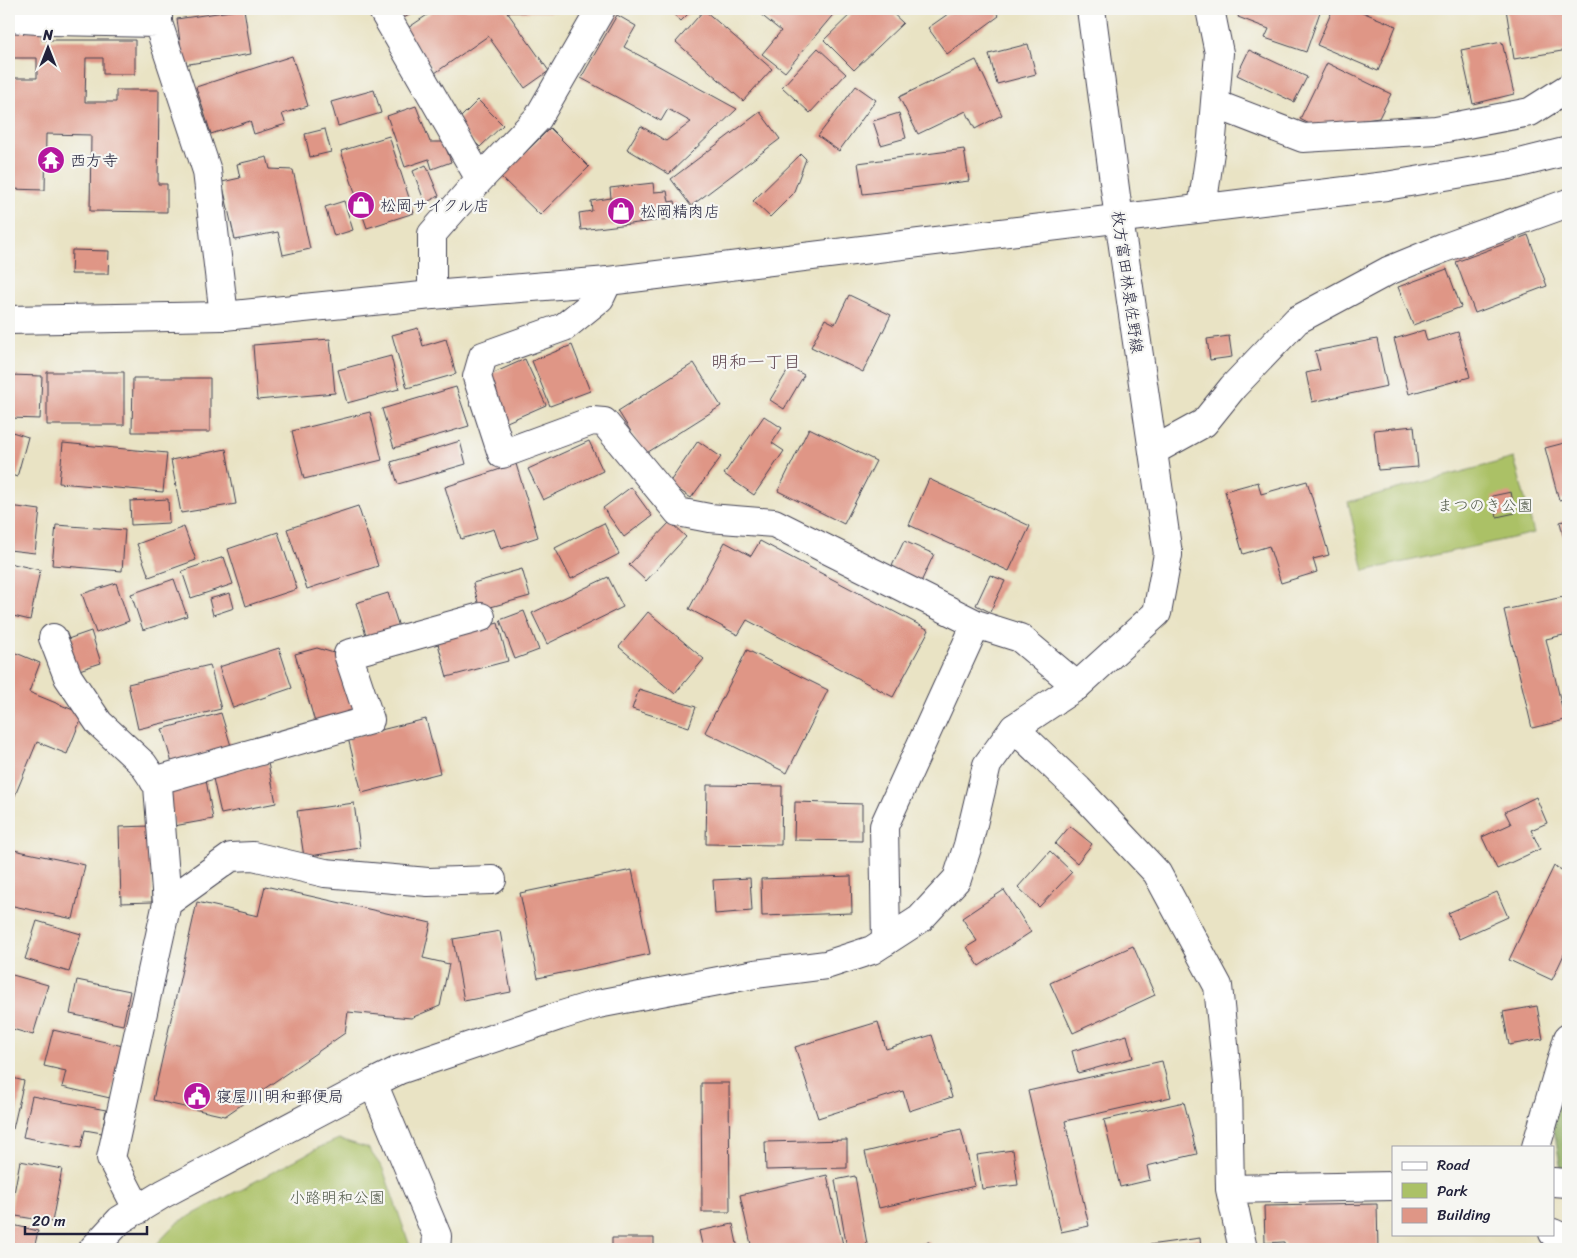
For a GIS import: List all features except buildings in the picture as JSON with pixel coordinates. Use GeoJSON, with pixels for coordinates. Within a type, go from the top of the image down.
{"type":"FeatureCollection","features":[{"type":"Feature","properties":{"kind":"street"},"geometry":{"type":"LineString","coordinates":[[382,9],[480,179]]}},
{"type":"Feature","properties":{"kind":"street"},"geometry":{"type":"LineString","coordinates":[[432,295],[432,234],[480,179],[538,118],[602,9]]}},
{"type":"Feature","properties":{"kind":"street","name":"枚方富田林泉佐野線"},"geometry":{"type":"LineString","coordinates":[[1014,728],[1077,686],[1157,613],[1168,554],[1119,220],[1091,9]]}},
{"type":"Feature","properties":{"kind":"street"},"geometry":{"type":"LineString","coordinates":[[1202,208],[1212,138],[1219,53],[1210,9]]}},
{"type":"Feature","properties":{"kind":"street"},"geometry":{"type":"LineString","coordinates":[[9,18],[53,21],[158,16],[207,171],[224,316]]}},
{"type":"Feature","properties":{"kind":"street"},"geometry":{"type":"LineString","coordinates":[[1215,104],[1303,138],[1436,130],[1530,112],[1568,88]]}},
{"type":"Feature","properties":{"kind":"street"},"geometry":{"type":"LineString","coordinates":[[9,320],[224,316],[432,295],[608,281],[1386,186],[1516,164],[1568,151]]}},
{"type":"Feature","properties":{"kind":"street"},"geometry":{"type":"LineString","coordinates":[[1153,452],[1204,423],[1233,387],[1297,320],[1388,271],[1444,248],[1568,203]]}},
{"type":"Feature","properties":{"kind":"street"},"geometry":{"type":"LineString","coordinates":[[608,281],[600,298],[564,327],[483,356],[477,377],[502,454],[592,421],[604,422],[678,512],[709,518],[774,523],[976,624],[1020,638],[1077,686]]}},
{"type":"Feature","properties":{"kind":"street"},"geometry":{"type":"LineString","coordinates":[[154,781],[370,720],[348,654],[481,617]]}},
{"type":"Feature","properties":{"kind":"street"},"geometry":{"type":"LineString","coordinates":[[886,941],[884,826],[976,624]]}},
{"type":"Feature","properties":{"kind":"street"},"geometry":{"type":"LineString","coordinates":[[53,638],[68,677],[98,723],[143,764],[158,786],[167,903],[111,1158],[138,1210]]}},
{"type":"Feature","properties":{"kind":"street"},"geometry":{"type":"LineString","coordinates":[[93,1249],[120,1220],[163,1194],[400,1070],[598,1004],[755,974],[826,965],[872,950],[920,919],[957,879],[968,845],[987,765],[1014,728],[1078,789],[1157,873],[1218,986],[1228,1084],[1230,1189],[1243,1249]]}},
{"type":"Feature","properties":{"kind":"street"},"geometry":{"type":"LineString","coordinates":[[167,903],[231,857],[253,856],[325,873],[381,878],[428,882],[492,880]]}},
{"type":"Feature","properties":{"kind":"street"},"geometry":{"type":"LineString","coordinates":[[1536,1146],[1568,1038]]}},
{"type":"Feature","properties":{"kind":"street"},"geometry":{"type":"LineString","coordinates":[[373,1083],[437,1236],[436,1249]]}},
{"type":"Feature","properties":{"kind":"street"},"geometry":{"type":"LineString","coordinates":[[1554,1182],[1568,1183]]}},
{"type":"Feature","properties":{"kind":"street"},"geometry":{"type":"LineString","coordinates":[[1230,1189],[1392,1186]]}},
{"type":"Feature","properties":{"kind":"street"},"geometry":{"type":"LineString","coordinates":[[1554,1233],[1568,1240]]}},
{"type":"Feature","properties":{"kind":"green space","name":"まつのき公園"},"geometry":{"type":"Polygon","coordinates":[[[1514,458],[1534,533],[1364,571],[1348,502],[1514,458]]]}},
{"type":"Feature","properties":{"kind":"green space"},"geometry":{"type":"Polygon","coordinates":[[[1568,1067],[1568,1170],[1561,1170],[1552,1119],[1568,1067]]]}},
{"type":"Feature","properties":{"kind":"green space","name":"小路明和公園"},"geometry":{"type":"Polygon","coordinates":[[[339,1139],[368,1148],[383,1169],[411,1249],[152,1249],[177,1223],[318,1148],[339,1139]]]}},
{"type":"Feature","properties":{"kind":"place","name":"西方寺"},"geometry":{"type":"Point","coordinates":[51,160]}},
{"type":"Feature","properties":{"kind":"place","name":"松岡サイクル店"},"geometry":{"type":"Point","coordinates":[361,205]}},
{"type":"Feature","properties":{"kind":"place","name":"松岡精肉店"},"geometry":{"type":"Point","coordinates":[621,211]}},
{"type":"Feature","properties":{"kind":"place","name":"寝屋川明和郵便局"},"geometry":{"type":"Point","coordinates":[197,1096]}},
{"type":"Feature","properties":{"kind":"district","name":"明和一丁目"},"geometry":{"type":"Point","coordinates":[756,362]}}]}
